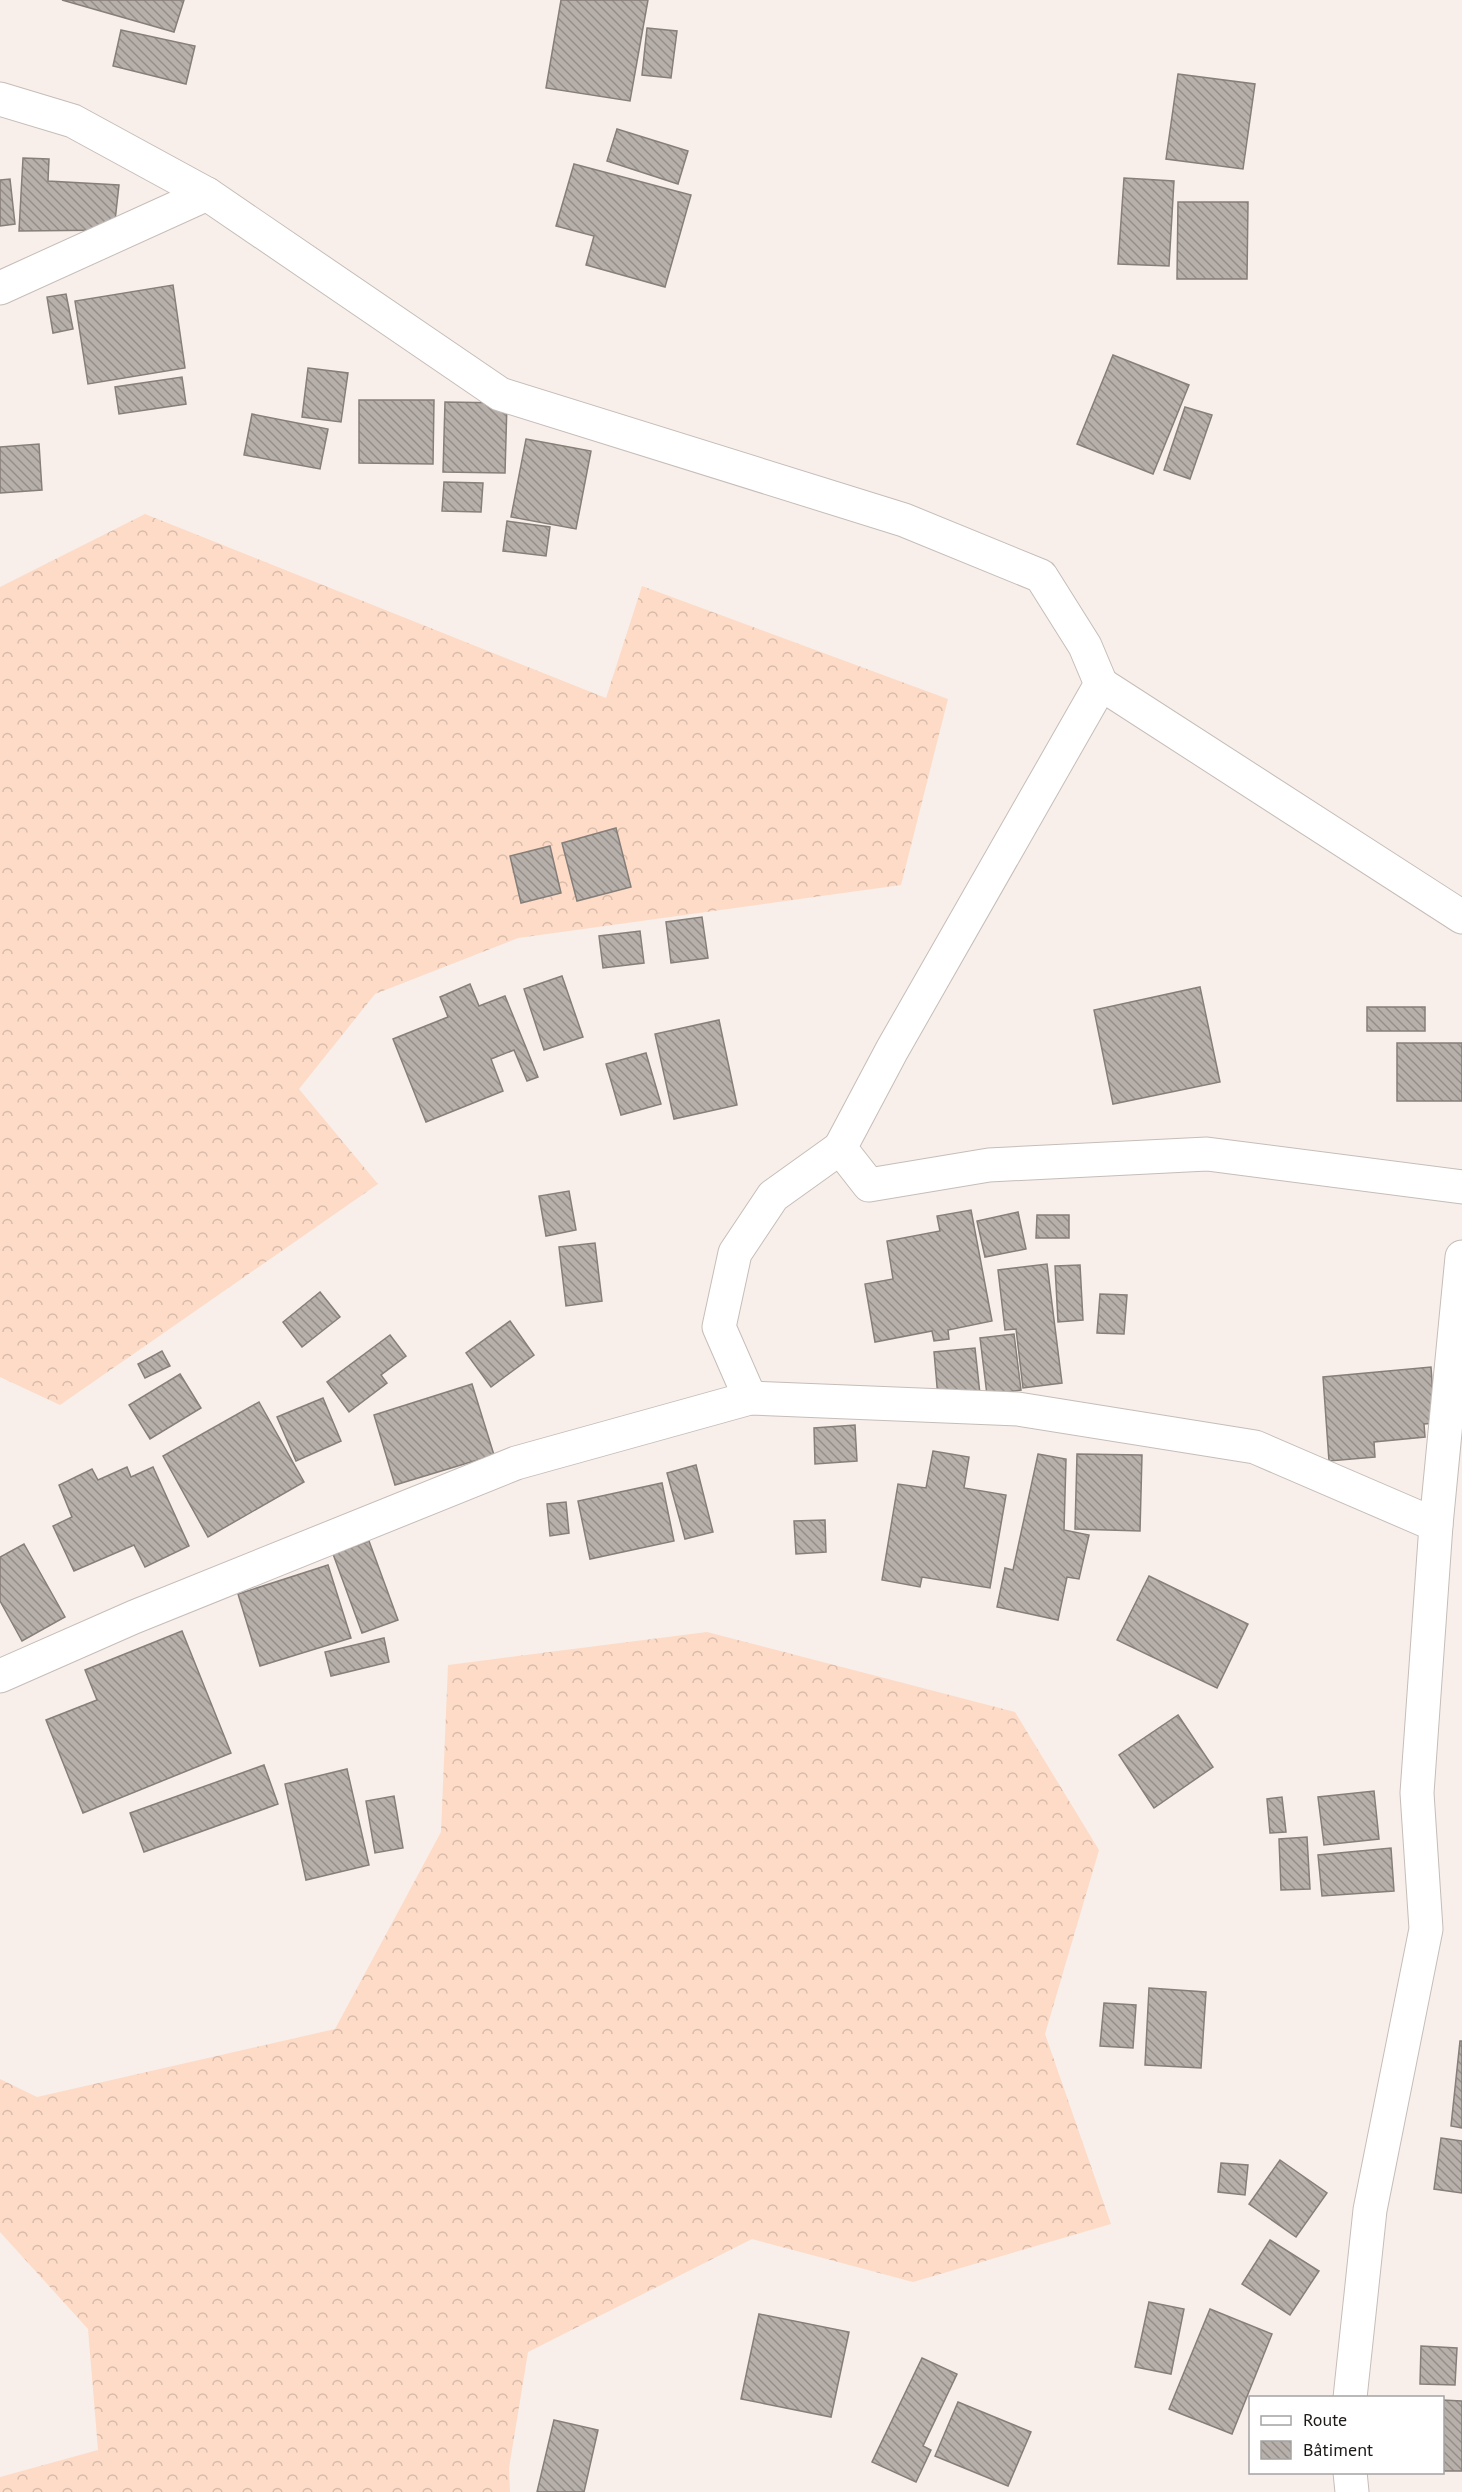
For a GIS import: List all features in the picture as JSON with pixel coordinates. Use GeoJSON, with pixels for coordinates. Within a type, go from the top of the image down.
{"type":"FeatureCollection","features":[{"type":"Feature","properties":{"kind":"street"},"geometry":{"type":"LineString","coordinates":[[0,99],[73,122],[207,194],[500,394],[904,520],[1041,576],[1085,646],[1101,684],[1462,917]]}},
{"type":"Feature","properties":{"kind":"street"},"geometry":{"type":"LineString","coordinates":[[0,288],[207,194]]}},
{"type":"Feature","properties":{"kind":"street"},"geometry":{"type":"LineString","coordinates":[[750,1398],[719,1327],[735,1254],[773,1196],[840,1148],[892,1050],[1101,684]]}},
{"type":"Feature","properties":{"kind":"street"},"geometry":{"type":"LineString","coordinates":[[840,1148],[869,1185],[989,1166],[1207,1154],[1462,1187]]}},
{"type":"Feature","properties":{"kind":"street"},"geometry":{"type":"LineString","coordinates":[[1350,2396],[1370,2210],[1426,1929],[1417,1793],[1436,1525],[1462,1257]]}},
{"type":"Feature","properties":{"kind":"street"},"geometry":{"type":"LineString","coordinates":[[0,1676],[134,1617],[516,1463],[750,1398],[1018,1409],[1255,1448],[1436,1525]]}},
{"type":"Feature","properties":{"kind":"street"},"geometry":{"type":"LineString","coordinates":[[1350,2474],[1352,2492]]}},
{"type":"Feature","properties":{"kind":"green space"},"geometry":{"type":"Polygon","coordinates":[[[145,514],[606,698],[642,586],[948,699],[901,885],[518,938],[375,994],[299,1089],[378,1184],[60,1405],[0,1377],[0,587],[145,514]]]}},
{"type":"Feature","properties":{"kind":"green space"},"geometry":{"type":"Polygon","coordinates":[[[707,1632],[1015,1712],[1099,1850],[1045,2034],[1111,2224],[913,2282],[752,2239],[528,2352],[509,2468],[510,2492],[0,2492],[0,2477],[98,2450],[88,2329],[0,2232],[0,2079],[37,2097],[335,2029],[441,1832],[448,1665],[707,1632]]]}},
{"type":"Feature","properties":{"kind":"building"},"geometry":{"type":"Polygon","coordinates":[[[62,0],[184,0],[174,32],[62,0]]]}},
{"type":"Feature","properties":{"kind":"building"},"geometry":{"type":"Polygon","coordinates":[[[561,0],[648,0],[630,101],[546,88],[561,0]]]}},
{"type":"Feature","properties":{"kind":"building"},"geometry":{"type":"Polygon","coordinates":[[[647,28],[677,31],[671,78],[642,75],[647,28]]]}},
{"type":"Feature","properties":{"kind":"building"},"geometry":{"type":"Polygon","coordinates":[[[121,30],[195,46],[186,84],[113,66],[121,30]]]}},
{"type":"Feature","properties":{"kind":"building"},"geometry":{"type":"Polygon","coordinates":[[[1178,74],[1255,84],[1243,169],[1166,159],[1178,74]]]}},
{"type":"Feature","properties":{"kind":"building"},"geometry":{"type":"Polygon","coordinates":[[[617,129],[688,151],[678,184],[607,161],[617,129]]]}},
{"type":"Feature","properties":{"kind":"building"},"geometry":{"type":"Polygon","coordinates":[[[23,158],[49,159],[48,181],[119,185],[114,230],[19,231],[23,158]]]}},
{"type":"Feature","properties":{"kind":"building"},"geometry":{"type":"Polygon","coordinates":[[[574,164],[691,195],[665,287],[586,265],[594,236],[556,226],[574,164]]]}},
{"type":"Feature","properties":{"kind":"building"},"geometry":{"type":"Polygon","coordinates":[[[1124,178],[1174,181],[1169,266],[1118,264],[1124,178]]]}},
{"type":"Feature","properties":{"kind":"building"},"geometry":{"type":"Polygon","coordinates":[[[10,179],[15,224],[0,226],[0,180],[10,179]]]}},
{"type":"Feature","properties":{"kind":"building"},"geometry":{"type":"Polygon","coordinates":[[[1178,202],[1248,202],[1247,279],[1177,279],[1178,202]]]}},
{"type":"Feature","properties":{"kind":"building"},"geometry":{"type":"Polygon","coordinates":[[[173,285],[185,368],[88,384],[75,301],[173,285]]]}},
{"type":"Feature","properties":{"kind":"building"},"geometry":{"type":"Polygon","coordinates":[[[66,294],[73,329],[53,333],[47,297],[66,294]]]}},
{"type":"Feature","properties":{"kind":"building"},"geometry":{"type":"Polygon","coordinates":[[[1113,355],[1189,385],[1153,474],[1077,444],[1113,355]]]}},
{"type":"Feature","properties":{"kind":"building"},"geometry":{"type":"Polygon","coordinates":[[[308,368],[348,373],[341,422],[302,417],[308,368]]]}},
{"type":"Feature","properties":{"kind":"building"},"geometry":{"type":"Polygon","coordinates":[[[182,377],[186,404],[119,414],[115,387],[182,377]]]}},
{"type":"Feature","properties":{"kind":"building"},"geometry":{"type":"Polygon","coordinates":[[[359,400],[434,400],[433,464],[359,463],[359,400]]]}},
{"type":"Feature","properties":{"kind":"building"},"geometry":{"type":"Polygon","coordinates":[[[445,402],[507,403],[505,473],[443,472],[445,402]]]}},
{"type":"Feature","properties":{"kind":"building"},"geometry":{"type":"Polygon","coordinates":[[[1185,407],[1212,415],[1190,479],[1164,470],[1185,407]]]}},
{"type":"Feature","properties":{"kind":"building"},"geometry":{"type":"Polygon","coordinates":[[[252,414],[328,429],[320,469],[244,455],[252,414]]]}},
{"type":"Feature","properties":{"kind":"building"},"geometry":{"type":"Polygon","coordinates":[[[526,439],[591,451],[576,529],[511,517],[526,439]]]}},
{"type":"Feature","properties":{"kind":"building"},"geometry":{"type":"Polygon","coordinates":[[[39,444],[42,490],[0,493],[0,447],[39,444]]]}},
{"type":"Feature","properties":{"kind":"building"},"geometry":{"type":"Polygon","coordinates":[[[444,482],[483,483],[481,512],[442,511],[444,482]]]}},
{"type":"Feature","properties":{"kind":"building"},"geometry":{"type":"Polygon","coordinates":[[[507,521],[550,527],[546,556],[503,551],[507,521]]]}},
{"type":"Feature","properties":{"kind":"building"},"geometry":{"type":"Polygon","coordinates":[[[616,828],[631,887],[577,901],[562,843],[616,828]]]}},
{"type":"Feature","properties":{"kind":"building"},"geometry":{"type":"Polygon","coordinates":[[[550,846],[561,893],[521,903],[510,856],[550,846]]]}},
{"type":"Feature","properties":{"kind":"building"},"geometry":{"type":"Polygon","coordinates":[[[702,917],[708,958],[671,963],[666,922],[702,917]]]}},
{"type":"Feature","properties":{"kind":"building"},"geometry":{"type":"Polygon","coordinates":[[[640,931],[644,963],[603,968],[599,936],[640,931]]]}},
{"type":"Feature","properties":{"kind":"building"},"geometry":{"type":"Polygon","coordinates":[[[562,976],[583,1037],[544,1050],[524,989],[562,976]]]}},
{"type":"Feature","properties":{"kind":"building"},"geometry":{"type":"Polygon","coordinates":[[[470,984],[479,1006],[505,996],[538,1077],[527,1081],[514,1050],[491,1059],[503,1091],[426,1122],[393,1039],[448,1017],[440,997],[470,984]]]}},
{"type":"Feature","properties":{"kind":"building"},"geometry":{"type":"Polygon","coordinates":[[[1200,987],[1220,1082],[1113,1104],[1094,1010],[1200,987]]]}},
{"type":"Feature","properties":{"kind":"building"},"geometry":{"type":"Polygon","coordinates":[[[1367,1007],[1425,1007],[1425,1031],[1367,1031],[1367,1007]]]}},
{"type":"Feature","properties":{"kind":"building"},"geometry":{"type":"Polygon","coordinates":[[[719,1020],[737,1105],[674,1119],[655,1034],[719,1020]]]}},
{"type":"Feature","properties":{"kind":"building"},"geometry":{"type":"Polygon","coordinates":[[[1397,1043],[1462,1043],[1462,1101],[1397,1101],[1397,1043]]]}},
{"type":"Feature","properties":{"kind":"building"},"geometry":{"type":"Polygon","coordinates":[[[646,1053],[661,1104],[621,1115],[606,1064],[646,1053]]]}},
{"type":"Feature","properties":{"kind":"building"},"geometry":{"type":"Polygon","coordinates":[[[569,1191],[576,1230],[546,1236],[539,1196],[569,1191]]]}},
{"type":"Feature","properties":{"kind":"building"},"geometry":{"type":"Polygon","coordinates":[[[971,1210],[992,1321],[948,1330],[949,1339],[934,1341],[932,1331],[875,1342],[865,1284],[893,1279],[887,1241],[940,1231],[937,1216],[971,1210]]]}},
{"type":"Feature","properties":{"kind":"building"},"geometry":{"type":"Polygon","coordinates":[[[1018,1212],[1026,1249],[985,1257],[977,1221],[1018,1212]]]}},
{"type":"Feature","properties":{"kind":"building"},"geometry":{"type":"Polygon","coordinates":[[[1037,1215],[1069,1215],[1069,1238],[1036,1238],[1037,1215]]]}},
{"type":"Feature","properties":{"kind":"building"},"geometry":{"type":"Polygon","coordinates":[[[595,1243],[602,1301],[566,1306],[559,1247],[595,1243]]]}},
{"type":"Feature","properties":{"kind":"building"},"geometry":{"type":"Polygon","coordinates":[[[1047,1264],[1062,1383],[1023,1388],[1016,1329],[1005,1330],[998,1270],[1047,1264]]]}},
{"type":"Feature","properties":{"kind":"building"},"geometry":{"type":"Polygon","coordinates":[[[1080,1265],[1083,1320],[1058,1322],[1055,1266],[1080,1265]]]}},
{"type":"Feature","properties":{"kind":"building"},"geometry":{"type":"Polygon","coordinates":[[[320,1292],[340,1317],[302,1347],[283,1322],[320,1292]]]}},
{"type":"Feature","properties":{"kind":"building"},"geometry":{"type":"Polygon","coordinates":[[[1100,1294],[1127,1295],[1124,1334],[1097,1333],[1100,1294]]]}},
{"type":"Feature","properties":{"kind":"building"},"geometry":{"type":"Polygon","coordinates":[[[510,1321],[534,1355],[491,1387],[466,1353],[510,1321]]]}},
{"type":"Feature","properties":{"kind":"building"},"geometry":{"type":"Polygon","coordinates":[[[1014,1334],[1021,1390],[987,1395],[980,1338],[1014,1334]]]}},
{"type":"Feature","properties":{"kind":"building"},"geometry":{"type":"Polygon","coordinates":[[[390,1335],[406,1356],[381,1375],[387,1383],[349,1412],[327,1382],[390,1335]]]}},
{"type":"Feature","properties":{"kind":"building"},"geometry":{"type":"Polygon","coordinates":[[[975,1348],[980,1394],[938,1398],[934,1352],[975,1348]]]}},
{"type":"Feature","properties":{"kind":"building"},"geometry":{"type":"Polygon","coordinates":[[[162,1351],[170,1366],[145,1378],[138,1364],[162,1351]]]}},
{"type":"Feature","properties":{"kind":"building"},"geometry":{"type":"Polygon","coordinates":[[[1431,1367],[1435,1423],[1424,1424],[1425,1437],[1374,1442],[1375,1457],[1329,1461],[1323,1377],[1431,1367]]]}},
{"type":"Feature","properties":{"kind":"building"},"geometry":{"type":"Polygon","coordinates":[[[180,1374],[201,1408],[150,1439],[129,1405],[180,1374]]]}},
{"type":"Feature","properties":{"kind":"building"},"geometry":{"type":"Polygon","coordinates":[[[472,1384],[494,1455],[395,1485],[374,1415],[472,1384]]]}},
{"type":"Feature","properties":{"kind":"building"},"geometry":{"type":"Polygon","coordinates":[[[323,1398],[341,1441],[296,1461],[277,1417],[323,1398]]]}},
{"type":"Feature","properties":{"kind":"building"},"geometry":{"type":"Polygon","coordinates":[[[259,1402],[304,1482],[208,1537],[163,1456],[259,1402]]]}},
{"type":"Feature","properties":{"kind":"building"},"geometry":{"type":"Polygon","coordinates":[[[855,1425],[857,1461],[815,1464],[814,1428],[855,1425]]]}},
{"type":"Feature","properties":{"kind":"building"},"geometry":{"type":"Polygon","coordinates":[[[933,1451],[969,1457],[964,1488],[1006,1495],[990,1588],[922,1577],[920,1587],[882,1580],[898,1484],[926,1488],[933,1451]]]}},
{"type":"Feature","properties":{"kind":"building"},"geometry":{"type":"Polygon","coordinates":[[[1038,1454],[1066,1459],[1064,1530],[1089,1535],[1079,1579],[1067,1577],[1058,1620],[997,1607],[1005,1568],[1013,1570],[1038,1454]]]}},
{"type":"Feature","properties":{"kind":"building"},"geometry":{"type":"Polygon","coordinates":[[[1077,1454],[1142,1455],[1140,1531],[1075,1529],[1077,1454]]]}},
{"type":"Feature","properties":{"kind":"building"},"geometry":{"type":"Polygon","coordinates":[[[696,1465],[713,1532],[685,1539],[667,1473],[696,1465]]]}},
{"type":"Feature","properties":{"kind":"building"},"geometry":{"type":"Polygon","coordinates":[[[127,1467],[131,1477],[153,1467],[189,1546],[145,1567],[134,1545],[74,1571],[53,1526],[72,1517],[59,1485],[92,1469],[98,1480],[127,1467]]]}},
{"type":"Feature","properties":{"kind":"building"},"geometry":{"type":"Polygon","coordinates":[[[662,1483],[674,1541],[590,1559],[578,1501],[662,1483]]]}},
{"type":"Feature","properties":{"kind":"building"},"geometry":{"type":"Polygon","coordinates":[[[566,1502],[569,1533],[550,1536],[547,1504],[566,1502]]]}},
{"type":"Feature","properties":{"kind":"building"},"geometry":{"type":"Polygon","coordinates":[[[825,1520],[826,1552],[796,1554],[794,1521],[825,1520]]]}},
{"type":"Feature","properties":{"kind":"building"},"geometry":{"type":"Polygon","coordinates":[[[369,1541],[398,1620],[362,1633],[333,1554],[369,1541]]]}},
{"type":"Feature","properties":{"kind":"building"},"geometry":{"type":"Polygon","coordinates":[[[24,1544],[65,1617],[22,1641],[0,1601],[0,1557],[24,1544]]]}},
{"type":"Feature","properties":{"kind":"building"},"geometry":{"type":"Polygon","coordinates":[[[328,1565],[351,1638],[260,1666],[238,1594],[328,1565]]]}},
{"type":"Feature","properties":{"kind":"building"},"geometry":{"type":"Polygon","coordinates":[[[1149,1576],[1248,1624],[1217,1688],[1117,1640],[1149,1576]]]}},
{"type":"Feature","properties":{"kind":"building"},"geometry":{"type":"Polygon","coordinates":[[[182,1631],[231,1753],[83,1813],[46,1720],[97,1700],[85,1670],[182,1631]]]}},
{"type":"Feature","properties":{"kind":"building"},"geometry":{"type":"Polygon","coordinates":[[[384,1638],[389,1662],[331,1676],[325,1652],[384,1638]]]}},
{"type":"Feature","properties":{"kind":"building"},"geometry":{"type":"Polygon","coordinates":[[[1178,1715],[1213,1767],[1154,1808],[1119,1755],[1178,1715]]]}},
{"type":"Feature","properties":{"kind":"building"},"geometry":{"type":"Polygon","coordinates":[[[264,1765],[278,1804],[144,1852],[130,1813],[264,1765]]]}},
{"type":"Feature","properties":{"kind":"building"},"geometry":{"type":"Polygon","coordinates":[[[347,1769],[369,1865],[306,1880],[285,1784],[347,1769]]]}},
{"type":"Feature","properties":{"kind":"building"},"geometry":{"type":"Polygon","coordinates":[[[1374,1791],[1379,1839],[1324,1845],[1318,1797],[1374,1791]]]}},
{"type":"Feature","properties":{"kind":"building"},"geometry":{"type":"Polygon","coordinates":[[[394,1796],[403,1848],[375,1853],[366,1801],[394,1796]]]}},
{"type":"Feature","properties":{"kind":"building"},"geometry":{"type":"Polygon","coordinates":[[[1282,1797],[1286,1832],[1270,1833],[1267,1799],[1282,1797]]]}},
{"type":"Feature","properties":{"kind":"building"},"geometry":{"type":"Polygon","coordinates":[[[1307,1837],[1310,1889],[1281,1890],[1279,1839],[1307,1837]]]}},
{"type":"Feature","properties":{"kind":"building"},"geometry":{"type":"Polygon","coordinates":[[[1391,1848],[1394,1891],[1322,1896],[1318,1855],[1391,1848]]]}},
{"type":"Feature","properties":{"kind":"building"},"geometry":{"type":"Polygon","coordinates":[[[1149,1988],[1206,1992],[1201,2068],[1145,2065],[1149,1988]]]}},
{"type":"Feature","properties":{"kind":"building"},"geometry":{"type":"Polygon","coordinates":[[[1104,2003],[1136,2005],[1133,2048],[1100,2046],[1104,2003]]]}},
{"type":"Feature","properties":{"kind":"building"},"geometry":{"type":"Polygon","coordinates":[[[1460,2041],[1462,2041],[1462,2128],[1451,2126],[1460,2041]]]}},
{"type":"Feature","properties":{"kind":"building"},"geometry":{"type":"Polygon","coordinates":[[[1441,2138],[1462,2141],[1462,2193],[1434,2189],[1441,2138]]]}},
{"type":"Feature","properties":{"kind":"building"},"geometry":{"type":"Polygon","coordinates":[[[1280,2160],[1327,2193],[1296,2237],[1249,2204],[1280,2160]]]}},
{"type":"Feature","properties":{"kind":"building"},"geometry":{"type":"Polygon","coordinates":[[[1221,2163],[1248,2165],[1245,2195],[1218,2192],[1221,2163]]]}},
{"type":"Feature","properties":{"kind":"building"},"geometry":{"type":"Polygon","coordinates":[[[1270,2240],[1319,2271],[1290,2315],[1242,2284],[1270,2240]]]}},
{"type":"Feature","properties":{"kind":"building"},"geometry":{"type":"Polygon","coordinates":[[[1149,2302],[1184,2309],[1171,2374],[1135,2367],[1149,2302]]]}},
{"type":"Feature","properties":{"kind":"building"},"geometry":{"type":"Polygon","coordinates":[[[1210,2309],[1272,2334],[1232,2434],[1169,2409],[1210,2309]]]}},
{"type":"Feature","properties":{"kind":"building"},"geometry":{"type":"Polygon","coordinates":[[[759,2314],[849,2332],[831,2417],[741,2399],[759,2314]]]}},
{"type":"Feature","properties":{"kind":"building"},"geometry":{"type":"Polygon","coordinates":[[[1421,2346],[1457,2348],[1455,2385],[1420,2384],[1421,2346]]]}},
{"type":"Feature","properties":{"kind":"building"},"geometry":{"type":"Polygon","coordinates":[[[922,2358],[957,2374],[923,2446],[931,2450],[916,2482],[872,2462],[922,2358]]]}},
{"type":"Feature","properties":{"kind":"building"},"geometry":{"type":"Polygon","coordinates":[[[1444,2400],[1462,2401],[1462,2471],[1444,2471],[1444,2400]]]}},
{"type":"Feature","properties":{"kind":"building"},"geometry":{"type":"Polygon","coordinates":[[[958,2402],[1031,2432],[1008,2486],[935,2456],[958,2402]]]}},
{"type":"Feature","properties":{"kind":"building"},"geometry":{"type":"Polygon","coordinates":[[[554,2420],[598,2430],[584,2492],[537,2492],[554,2420]]]}}]}
